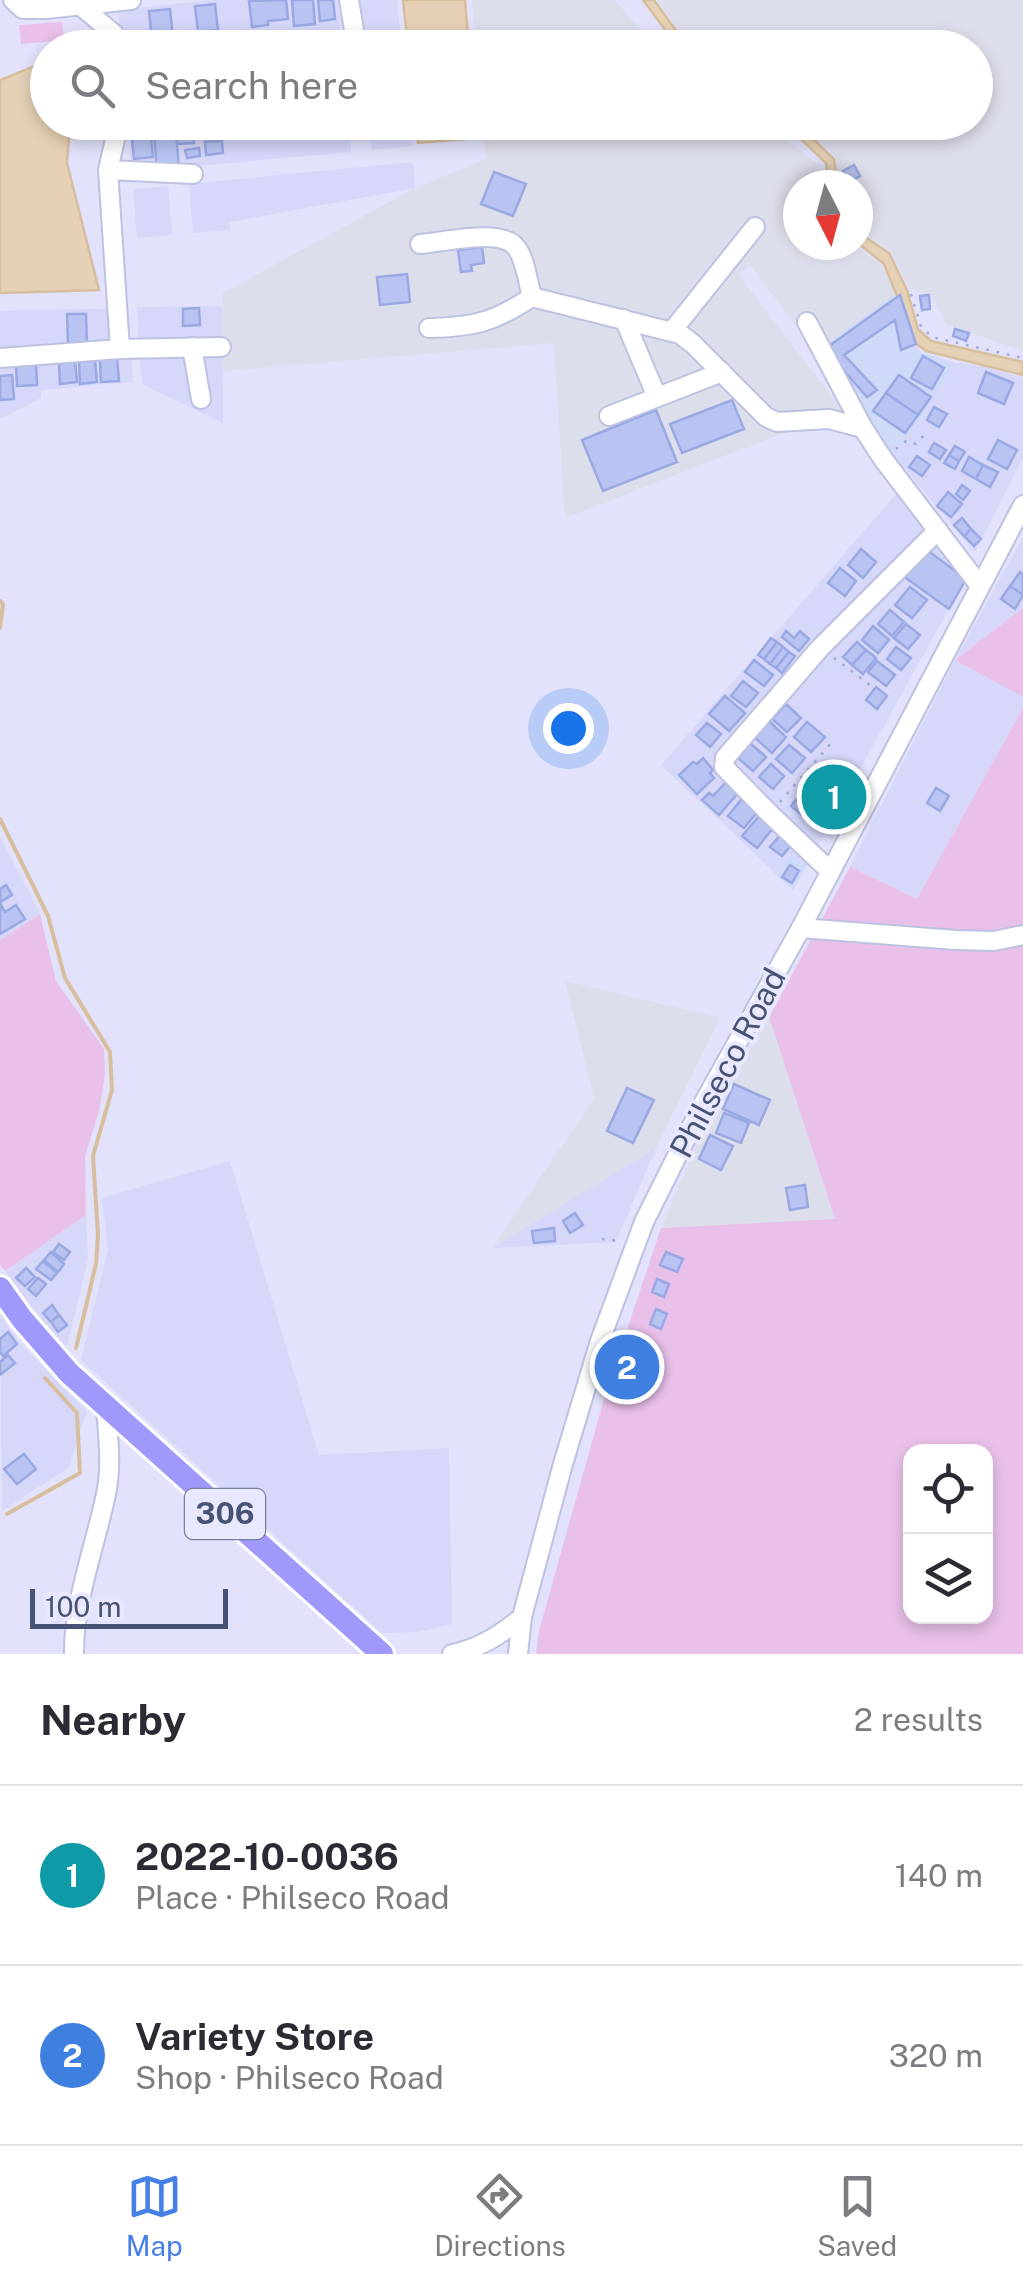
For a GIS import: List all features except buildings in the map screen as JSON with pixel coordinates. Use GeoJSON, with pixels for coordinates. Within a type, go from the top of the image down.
{"type":"FeatureCollection","features":[{"type":"Feature","properties":{"kind":"main road","name":"306"},"geometry":{"type":"LineString","coordinates":[[0,1288],[69,1373],[382,1654]]}},
{"type":"Feature","properties":{"kind":"street"},"geometry":{"type":"LineString","coordinates":[[13,0],[23,9],[131,0]]}},
{"type":"Feature","properties":{"kind":"street"},"geometry":{"type":"LineString","coordinates":[[349,0],[354,30]]}},
{"type":"Feature","properties":{"kind":"street"},"geometry":{"type":"LineString","coordinates":[[81,6],[109,30]]}},
{"type":"Feature","properties":{"kind":"street"},"geometry":{"type":"LineString","coordinates":[[115,140],[108,170],[120,349]]}},
{"type":"Feature","properties":{"kind":"street"},"geometry":{"type":"LineString","coordinates":[[108,170],[194,174]]}},
{"type":"Feature","properties":{"kind":"street"},"geometry":{"type":"LineString","coordinates":[[672,331],[755,228]]}},
{"type":"Feature","properties":{"kind":"street"},"geometry":{"type":"LineString","coordinates":[[420,244],[495,236],[507,241],[520,254],[532,297]]}},
{"type":"Feature","properties":{"kind":"street"},"geometry":{"type":"LineString","coordinates":[[429,328],[482,323],[508,313],[532,297],[680,334],[766,418],[778,422],[819,419],[863,428]]}},
{"type":"Feature","properties":{"kind":"street"},"geometry":{"type":"LineString","coordinates":[[624,319],[657,397]]}},
{"type":"Feature","properties":{"kind":"street"},"geometry":{"type":"LineString","coordinates":[[807,322],[883,459],[980,586]]}},
{"type":"Feature","properties":{"kind":"street"},"geometry":{"type":"LineString","coordinates":[[192,346],[200,399]]}},
{"type":"Feature","properties":{"kind":"street"},"geometry":{"type":"LineString","coordinates":[[0,358],[120,349],[222,347]]}},
{"type":"Feature","properties":{"kind":"street"},"geometry":{"type":"LineString","coordinates":[[609,416],[722,372]]}},
{"type":"Feature","properties":{"kind":"street","name":"Philseco Road"},"geometry":{"type":"LineString","coordinates":[[518,1654],[522,1617],[563,1464],[600,1342],[644,1222],[1023,505]]}},
{"type":"Feature","properties":{"kind":"street"},"geometry":{"type":"LineString","coordinates":[[830,871],[724,768],[725,758],[820,648],[938,530]]}},
{"type":"Feature","properties":{"kind":"street"},"geometry":{"type":"LineString","coordinates":[[801,928],[956,940],[1023,935]]}},
{"type":"Feature","properties":{"kind":"street"},"geometry":{"type":"LineString","coordinates":[[74,1654],[107,1489],[106,1408]]}},
{"type":"Feature","properties":{"kind":"street"},"geometry":{"type":"LineString","coordinates":[[452,1654],[502,1634],[522,1617]]}},
{"type":"Feature","properties":{"kind":"path"},"geometry":{"type":"LineString","coordinates":[[911,294],[921,326],[932,337],[1023,358]]}},
{"type":"Feature","properties":{"kind":"path"},"geometry":{"type":"LineString","coordinates":[[883,459],[906,441],[916,444],[924,435]]}},
{"type":"Feature","properties":{"kind":"path"},"geometry":{"type":"LineString","coordinates":[[820,648],[870,685]]}},
{"type":"Feature","properties":{"kind":"path"},"geometry":{"type":"LineString","coordinates":[[770,814],[832,742]]}},
{"type":"Feature","properties":{"kind":"shaded area"},"geometry":{"type":"Polygon","coordinates":[[[213,0],[338,0],[341,30],[120,30],[118,10],[213,0]]]}},
{"type":"Feature","properties":{"kind":"shaded area"},"geometry":{"type":"Polygon","coordinates":[[[358,0],[397,0],[400,30],[361,30],[358,0]]]}},
{"type":"Feature","properties":{"kind":"shaded area"},"geometry":{"type":"Polygon","coordinates":[[[403,0],[465,0],[468,30],[406,30],[403,0]]]}},
{"type":"Feature","properties":{"kind":"shaded area"},"geometry":{"type":"Polygon","coordinates":[[[472,0],[615,0],[640,30],[475,30],[472,0]]]}},
{"type":"Feature","properties":{"kind":"shaded area"},"geometry":{"type":"Polygon","coordinates":[[[643,0],[654,0],[676,30],[665,30],[643,0]]]}},
{"type":"Feature","properties":{"kind":"shaded area"},"geometry":{"type":"Polygon","coordinates":[[[657,0],[1023,0],[1023,351],[946,324],[933,296],[909,288],[891,252],[873,239],[873,170],[837,170],[835,156],[819,140],[993,140],[993,30],[679,30],[657,0]]]}},
{"type":"Feature","properties":{"kind":"shaded area"},"geometry":{"type":"Polygon","coordinates":[[[62,22],[63,30],[30,30],[30,43],[21,44],[19,25],[62,22]]]}},
{"type":"Feature","properties":{"kind":"shaded area"},"geometry":{"type":"Polygon","coordinates":[[[30,68],[30,140],[69,140],[67,163],[99,290],[0,293],[0,80],[30,68]]]}},
{"type":"Feature","properties":{"kind":"shaded area"},"geometry":{"type":"Polygon","coordinates":[[[129,140],[350,140],[351,152],[132,172],[129,140]]]}},
{"type":"Feature","properties":{"kind":"shaded area"},"geometry":{"type":"Polygon","coordinates":[[[371,140],[411,140],[412,146],[372,150],[371,140]]]}},
{"type":"Feature","properties":{"kind":"shaded area"},"geometry":{"type":"Polygon","coordinates":[[[484,140],[787,140],[822,170],[783,170],[783,260],[873,259],[882,265],[895,294],[816,352],[750,265],[738,274],[842,410],[565,518],[554,343],[223,371],[223,293],[415,188],[486,159],[484,140]]]}},
{"type":"Feature","properties":{"kind":"shaded area"},"geometry":{"type":"Polygon","coordinates":[[[802,140],[814,140],[834,159],[835,170],[827,170],[826,163],[802,140]]]}},
{"type":"Feature","properties":{"kind":"shaded area"},"geometry":{"type":"Polygon","coordinates":[[[413,162],[415,188],[230,222],[230,230],[193,233],[189,184],[413,162]]]}},
{"type":"Feature","properties":{"kind":"shaded area"},"geometry":{"type":"Polygon","coordinates":[[[168,186],[172,235],[137,238],[133,189],[168,186]]]}},
{"type":"Feature","properties":{"kind":"shaded area"},"geometry":{"type":"Polygon","coordinates":[[[873,242],[889,253],[907,290],[918,329],[931,341],[1023,362],[1023,375],[926,351],[909,338],[884,264],[873,255],[873,242]]]}},
{"type":"Feature","properties":{"kind":"shaded area"},"geometry":{"type":"Polygon","coordinates":[[[895,294],[910,341],[922,353],[956,363],[914,429],[891,452],[816,352],[895,294]]]}},
{"type":"Feature","properties":{"kind":"shaded area"},"geometry":{"type":"Polygon","coordinates":[[[222,306],[223,423],[142,384],[140,355],[177,353],[193,381],[183,343],[139,345],[137,307],[222,306]]]}},
{"type":"Feature","properties":{"kind":"shaded area"},"geometry":{"type":"Polygon","coordinates":[[[128,308],[130,345],[0,351],[0,311],[128,308]]]}},
{"type":"Feature","properties":{"kind":"shaded area"},"geometry":{"type":"Polygon","coordinates":[[[131,356],[133,382],[41,390],[41,398],[0,419],[0,363],[131,356]]]}},
{"type":"Feature","properties":{"kind":"shaded area"},"geometry":{"type":"Polygon","coordinates":[[[956,363],[1023,378],[1023,457],[975,552],[891,452],[914,429],[956,363]]]}},
{"type":"Feature","properties":{"kind":"shaded area"},"geometry":{"type":"Polygon","coordinates":[[[902,487],[973,565],[793,890],[661,765],[902,487]]]}},
{"type":"Feature","properties":{"kind":"shaded area"},"geometry":{"type":"Polygon","coordinates":[[[1023,537],[1023,608],[956,659],[1023,697],[1023,708],[917,899],[850,867],[955,660],[1023,537]]]}},
{"type":"Feature","properties":{"kind":"shaded area"},"geometry":{"type":"Polygon","coordinates":[[[1023,608],[1023,697],[955,660],[1023,608]]]}},
{"type":"Feature","properties":{"kind":"shaded area"},"geometry":{"type":"Polygon","coordinates":[[[1023,708],[1023,1654],[536,1654],[539,1631],[606,1392],[661,1228],[835,1219],[769,1017],[850,867],[917,899],[1023,708]]]}},
{"type":"Feature","properties":{"kind":"shaded area"},"geometry":{"type":"Polygon","coordinates":[[[0,836],[40,914],[0,940],[0,836]]]}},
{"type":"Feature","properties":{"kind":"shaded area"},"geometry":{"type":"Polygon","coordinates":[[[791,853],[807,865],[793,890],[777,875],[791,853]]]}},
{"type":"Feature","properties":{"kind":"shaded area"},"geometry":{"type":"Polygon","coordinates":[[[40,914],[56,981],[104,1049],[105,1074],[85,1157],[86,1215],[5,1271],[0,1265],[0,940],[40,914]]]}},
{"type":"Feature","properties":{"kind":"shaded area"},"geometry":{"type":"Polygon","coordinates":[[[565,981],[720,1018],[656,1148],[492,1248],[594,1099],[565,981]]]}},
{"type":"Feature","properties":{"kind":"shaded area"},"geometry":{"type":"Polygon","coordinates":[[[769,1017],[835,1220],[661,1228],[698,1141],[769,1017]]]}},
{"type":"Feature","properties":{"kind":"shaded area"},"geometry":{"type":"Polygon","coordinates":[[[656,1148],[616,1242],[492,1248],[656,1148]]]}},
{"type":"Feature","properties":{"kind":"shaded area"},"geometry":{"type":"Polygon","coordinates":[[[230,1161],[319,1455],[449,1448],[452,1624],[419,1632],[382,1633],[81,1360],[108,1250],[102,1198],[230,1161]]]}},
{"type":"Feature","properties":{"kind":"shaded area"},"geometry":{"type":"Polygon","coordinates":[[[86,1215],[88,1259],[67,1347],[5,1271],[86,1215]]]}},
{"type":"Feature","properties":{"kind":"shaded area"},"geometry":{"type":"Polygon","coordinates":[[[0,1315],[20,1343],[87,1411],[68,1468],[2,1511],[0,1315]]]}},
{"type":"Feature","properties":{"kind":"waterway"},"geometry":{"type":"LineString","coordinates":[[0,601],[0,628]]}},
{"type":"Feature","properties":{"kind":"waterway"},"geometry":{"type":"LineString","coordinates":[[0,819],[48,916],[65,978],[110,1052],[112,1090],[93,1156],[96,1264],[76,1348]]}},
{"type":"Feature","properties":{"kind":"waterway"},"geometry":{"type":"LineString","coordinates":[[7,1514],[80,1473],[77,1413],[45,1378]]}},
{"type":"Feature","properties":{"kind":"place","name":"2022-10-0036"},"geometry":{"type":"Point","coordinates":[834,797]}},
{"type":"Feature","properties":{"kind":"place","name":"Variety Store"},"geometry":{"type":"Point","coordinates":[627,1367]}}]}
